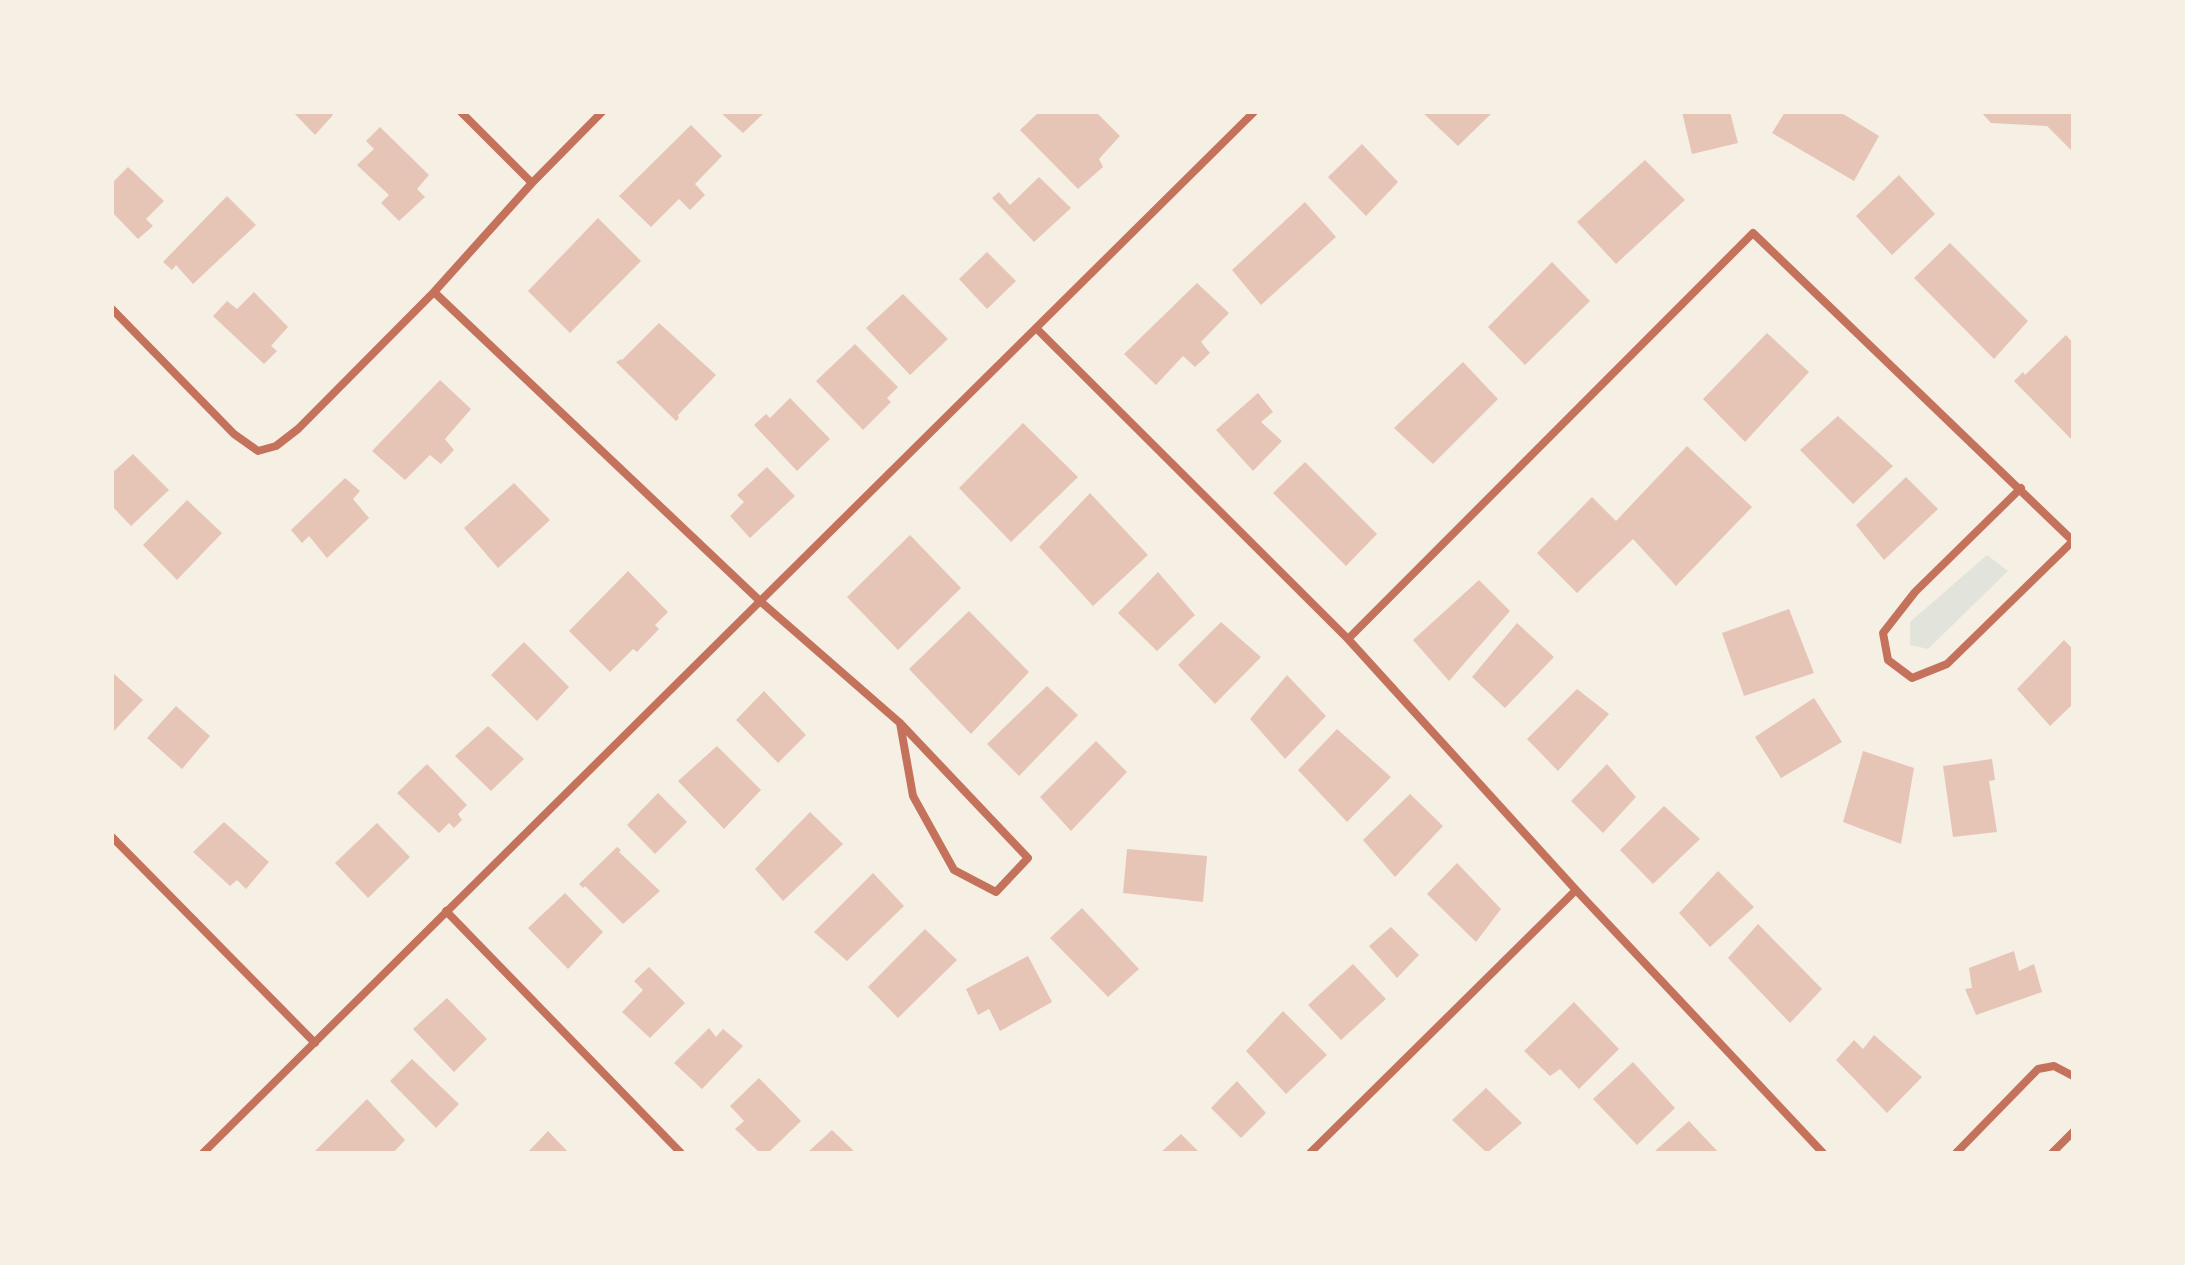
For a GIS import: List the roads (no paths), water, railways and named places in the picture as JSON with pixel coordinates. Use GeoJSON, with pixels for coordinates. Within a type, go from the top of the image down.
{"type":"FeatureCollection","features":[{"type":"Feature","properties":{"kind":"street"},"geometry":{"type":"LineString","coordinates":[[461,112],[532,183]]}},
{"type":"Feature","properties":{"kind":"street"},"geometry":{"type":"LineString","coordinates":[[112,309],[234,434],[258,451],[276,446],[298,429],[434,292],[532,183],[602,112]]}},
{"type":"Feature","properties":{"kind":"street"},"geometry":{"type":"LineString","coordinates":[[203,1153],[1254,112]]}},
{"type":"Feature","properties":{"kind":"street"},"geometry":{"type":"LineString","coordinates":[[1348,639],[1753,233],[2021,488],[2073,541],[1947,664],[1912,678],[1888,660],[1883,633],[1915,592],[2021,488]]}},
{"type":"Feature","properties":{"kind":"street"},"geometry":{"type":"LineString","coordinates":[[434,292],[760,601],[900,723],[1028,858],[996,892],[954,870],[913,796],[900,723]]}},
{"type":"Feature","properties":{"kind":"street"},"geometry":{"type":"LineString","coordinates":[[1036,328],[1348,639],[1576,890],[1823,1153]]}},
{"type":"Feature","properties":{"kind":"street"},"geometry":{"type":"LineString","coordinates":[[112,837],[315,1043]]}},
{"type":"Feature","properties":{"kind":"street"},"geometry":{"type":"LineString","coordinates":[[1310,1153],[1576,890]]}},
{"type":"Feature","properties":{"kind":"street"},"geometry":{"type":"LineString","coordinates":[[446,911],[681,1153]]}},
{"type":"Feature","properties":{"kind":"street"},"geometry":{"type":"LineString","coordinates":[[1956,1153],[2038,1069],[2054,1066],[2073,1076]]}},
{"type":"Feature","properties":{"kind":"street"},"geometry":{"type":"LineString","coordinates":[[2052,1153],[2073,1132]]}}]}
